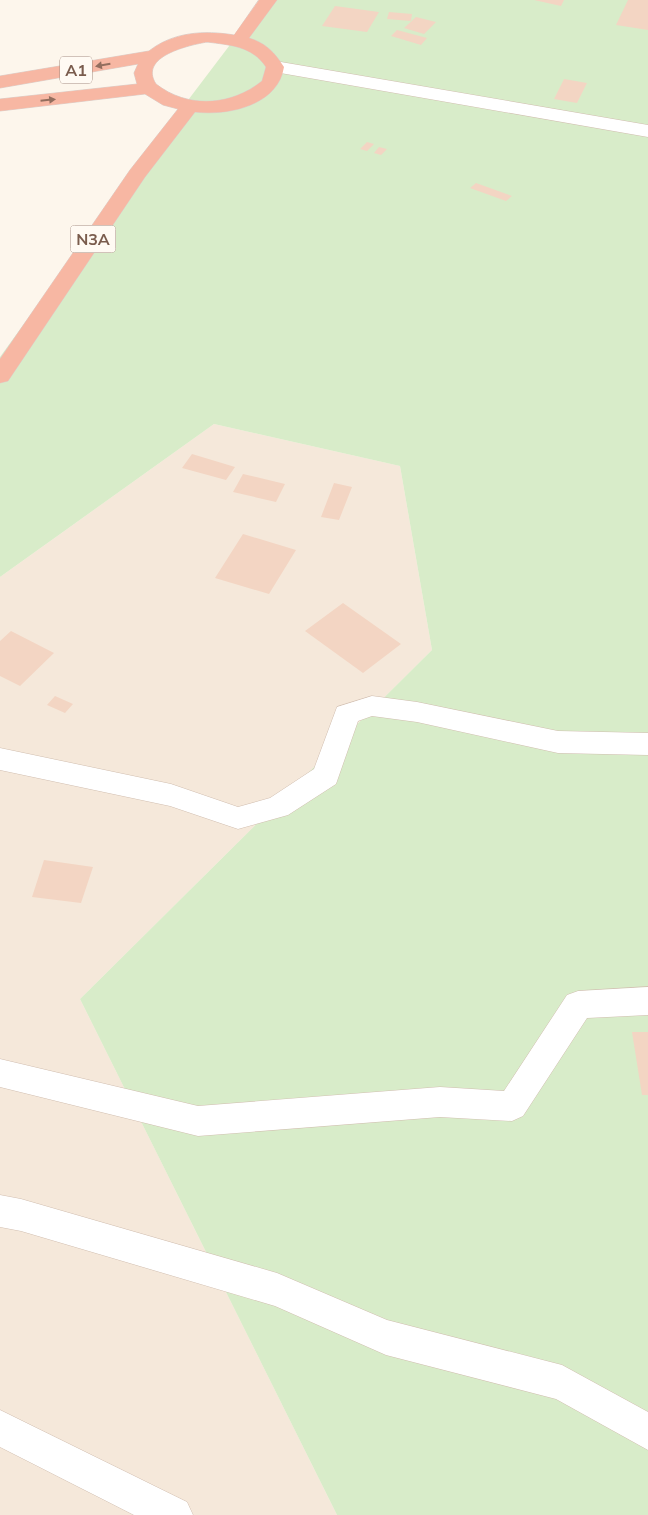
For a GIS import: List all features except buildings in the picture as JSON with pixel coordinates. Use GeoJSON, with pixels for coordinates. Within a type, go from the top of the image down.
{"type":"FeatureCollection","features":[{"type":"Feature","properties":{"kind":"highway"},"geometry":{"type":"LineString","coordinates":[[239,40],[268,0]]}},
{"type":"Feature","properties":{"kind":"highway"},"geometry":{"type":"LineString","coordinates":[[207,37],[239,40],[257,47],[269,56],[275,67],[270,84],[252,98],[223,106],[190,106],[158,96],[148,88],[143,77],[144,66],[151,56],[174,43],[207,37]]}},
{"type":"Feature","properties":{"kind":"highway","name":"A1"},"geometry":{"type":"LineString","coordinates":[[0,82],[151,56]]}},
{"type":"Feature","properties":{"kind":"highway","name":"A1"},"geometry":{"type":"LineString","coordinates":[[0,105],[148,88]]}},
{"type":"Feature","properties":{"kind":"highway","name":"N3A"},"geometry":{"type":"LineString","coordinates":[[0,376],[137,174],[190,106]]}},
{"type":"Feature","properties":{"kind":"street"},"geometry":{"type":"LineString","coordinates":[[275,67],[648,131]]}},
{"type":"Feature","properties":{"kind":"street"},"geometry":{"type":"LineString","coordinates":[[0,759],[171,795],[238,818],[278,807],[326,776],[347,714],[372,706],[417,712],[558,742],[648,744]]}},
{"type":"Feature","properties":{"kind":"street"},"geometry":{"type":"LineString","coordinates":[[0,1073],[198,1121],[440,1102],[512,1106],[578,1005],[648,1001]]}},
{"type":"Feature","properties":{"kind":"street"},"geometry":{"type":"LineString","coordinates":[[0,1211],[22,1215],[277,1290],[386,1337],[562,1383],[648,1432]]}},
{"type":"Feature","properties":{"kind":"street"},"geometry":{"type":"LineString","coordinates":[[0,1428],[174,1515]]}},
{"type":"Feature","properties":{"kind":"shaded area"},"geometry":{"type":"Polygon","coordinates":[[[214,424],[400,466],[432,650],[80,999],[337,1515],[0,1515],[0,577],[214,424]]]}},
{"type":"Feature","properties":{"kind":"green space"},"geometry":{"type":"Polygon","coordinates":[[[264,0],[648,0],[648,1515],[337,1515],[80,999],[432,650],[400,466],[214,424],[0,577],[0,357],[151,149],[264,0]]]}}]}
